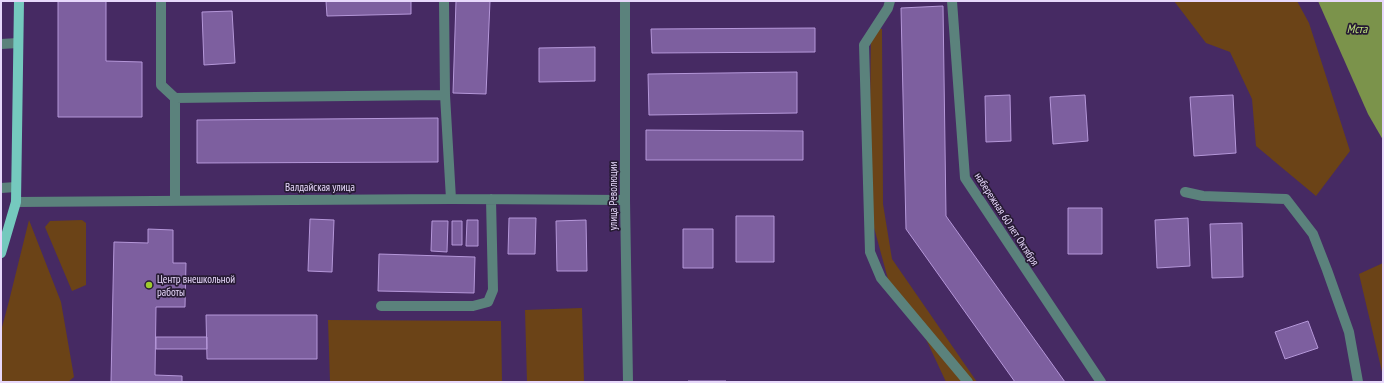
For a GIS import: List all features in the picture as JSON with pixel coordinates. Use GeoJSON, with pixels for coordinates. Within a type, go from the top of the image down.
{"type":"FeatureCollection","features":[{"type":"Feature","properties":{"kind":"main road"},"geometry":{"type":"LineString","coordinates":[[1,254],[16,202],[19,1]]}},
{"type":"Feature","properties":{"kind":"street"},"geometry":{"type":"LineString","coordinates":[[161,1],[161,85],[175,98],[445,95]]}},
{"type":"Feature","properties":{"kind":"street"},"geometry":{"type":"LineString","coordinates":[[444,1],[445,95],[451,199]]}},
{"type":"Feature","properties":{"kind":"street"},"geometry":{"type":"LineString","coordinates":[[890,1],[888,8],[864,45],[870,252],[881,278],[968,382]]}},
{"type":"Feature","properties":{"kind":"street","name":"набережная 60 лет Октября"},"geometry":{"type":"LineString","coordinates":[[952,1],[965,178],[1101,382]]}},
{"type":"Feature","properties":{"kind":"street","name":"улица Революции"},"geometry":{"type":"LineString","coordinates":[[625,6],[625,200],[628,382]]}},
{"type":"Feature","properties":{"kind":"street"},"geometry":{"type":"LineString","coordinates":[[1,44],[18,43]]}},
{"type":"Feature","properties":{"kind":"street"},"geometry":{"type":"LineString","coordinates":[[175,98],[175,200]]}},
{"type":"Feature","properties":{"kind":"street"},"geometry":{"type":"LineString","coordinates":[[1,188],[16,187]]}},
{"type":"Feature","properties":{"kind":"street"},"geometry":{"type":"LineString","coordinates":[[1185,192],[1203,196],[1286,199],[1313,234],[1349,332],[1358,382]]}},
{"type":"Feature","properties":{"kind":"street","name":"Валдайская улица"},"geometry":{"type":"LineString","coordinates":[[16,202],[451,199],[625,200]]}},
{"type":"Feature","properties":{"kind":"street"},"geometry":{"type":"LineString","coordinates":[[381,306],[473,306],[488,302],[493,290],[491,199]]}},
{"type":"Feature","properties":{"kind":"shaded area"},"geometry":{"type":"Polygon","coordinates":[[[1174,1],[1297,1],[1309,23],[1350,151],[1316,196],[1256,146],[1252,99],[1230,52],[1206,43],[1174,1]]]}},
{"type":"Feature","properties":{"kind":"shaded area"},"geometry":{"type":"Polygon","coordinates":[[[871,27],[882,29],[883,204],[892,259],[977,382],[946,382],[925,337],[892,294],[869,209],[871,27]]]}},
{"type":"Feature","properties":{"kind":"shaded area"},"geometry":{"type":"Polygon","coordinates":[[[29,220],[61,302],[74,377],[68,382],[1,382],[1,331],[29,220]]]}},
{"type":"Feature","properties":{"kind":"shaded area"},"geometry":{"type":"Polygon","coordinates":[[[82,220],[86,223],[86,285],[72,291],[45,227],[50,221],[82,220]]]}},
{"type":"Feature","properties":{"kind":"shaded area"},"geometry":{"type":"Polygon","coordinates":[[[1383,263],[1383,376],[1359,274],[1383,263]]]}},
{"type":"Feature","properties":{"kind":"shaded area"},"geometry":{"type":"Polygon","coordinates":[[[582,308],[584,382],[527,382],[525,310],[582,308]]]}},
{"type":"Feature","properties":{"kind":"shaded area"},"geometry":{"type":"Polygon","coordinates":[[[328,320],[501,321],[502,382],[330,382],[328,320]]]}},
{"type":"Feature","properties":{"kind":"water","name":"Мста"},"geometry":{"type":"Polygon","coordinates":[[[1318,1],[1383,1],[1383,140],[1368,114],[1318,1]]]}},
{"type":"Feature","properties":{"kind":"building"},"geometry":{"type":"Polygon","coordinates":[[[58,1],[106,1],[106,61],[142,62],[142,117],[58,117],[58,1]]]}},
{"type":"Feature","properties":{"kind":"building"},"geometry":{"type":"Polygon","coordinates":[[[326,1],[411,1],[411,14],[327,16],[326,1]]]}},
{"type":"Feature","properties":{"kind":"building"},"geometry":{"type":"Polygon","coordinates":[[[456,1],[490,1],[486,94],[453,93],[456,1]]]}},
{"type":"Feature","properties":{"kind":"building"},"geometry":{"type":"Polygon","coordinates":[[[943,6],[946,216],[1065,382],[1015,382],[906,229],[901,8],[943,6]]]}},
{"type":"Feature","properties":{"kind":"building"},"geometry":{"type":"Polygon","coordinates":[[[232,11],[235,63],[204,65],[202,12],[232,11]]]}},
{"type":"Feature","properties":{"kind":"building"},"geometry":{"type":"Polygon","coordinates":[[[815,28],[815,52],[652,53],[651,29],[815,28]]]}},
{"type":"Feature","properties":{"kind":"building"},"geometry":{"type":"Polygon","coordinates":[[[595,47],[595,81],[539,82],[539,48],[595,47]]]}},
{"type":"Feature","properties":{"kind":"building"},"geometry":{"type":"Polygon","coordinates":[[[797,72],[797,113],[649,115],[648,74],[797,72]]]}},
{"type":"Feature","properties":{"kind":"building"},"geometry":{"type":"Polygon","coordinates":[[[1010,95],[1011,141],[986,142],[985,96],[1010,95]]]}},
{"type":"Feature","properties":{"kind":"building"},"geometry":{"type":"Polygon","coordinates":[[[1085,95],[1088,141],[1053,144],[1050,97],[1085,95]]]}},
{"type":"Feature","properties":{"kind":"building"},"geometry":{"type":"Polygon","coordinates":[[[1233,95],[1236,153],[1194,156],[1190,97],[1233,95]]]}},
{"type":"Feature","properties":{"kind":"building"},"geometry":{"type":"Polygon","coordinates":[[[438,118],[438,162],[197,163],[197,120],[438,118]]]}},
{"type":"Feature","properties":{"kind":"building"},"geometry":{"type":"Polygon","coordinates":[[[646,130],[803,131],[803,160],[646,160],[646,130]]]}},
{"type":"Feature","properties":{"kind":"building"},"geometry":{"type":"Polygon","coordinates":[[[1068,208],[1102,208],[1102,254],[1068,254],[1068,208]]]}},
{"type":"Feature","properties":{"kind":"building"},"geometry":{"type":"Polygon","coordinates":[[[736,216],[774,216],[774,262],[736,262],[736,216]]]}},
{"type":"Feature","properties":{"kind":"building"},"geometry":{"type":"Polygon","coordinates":[[[509,218],[536,218],[535,254],[508,254],[509,218]]]}},
{"type":"Feature","properties":{"kind":"building"},"geometry":{"type":"Polygon","coordinates":[[[1188,218],[1190,266],[1157,268],[1155,220],[1188,218]]]}},
{"type":"Feature","properties":{"kind":"building"},"geometry":{"type":"Polygon","coordinates":[[[310,219],[334,220],[332,272],[308,271],[310,219]]]}},
{"type":"Feature","properties":{"kind":"building"},"geometry":{"type":"Polygon","coordinates":[[[467,220],[478,220],[478,246],[466,246],[467,220]]]}},
{"type":"Feature","properties":{"kind":"building"},"geometry":{"type":"Polygon","coordinates":[[[586,220],[587,271],[557,271],[556,221],[586,220]]]}},
{"type":"Feature","properties":{"kind":"building"},"geometry":{"type":"Polygon","coordinates":[[[432,221],[448,221],[447,252],[431,251],[432,221]]]}},
{"type":"Feature","properties":{"kind":"building"},"geometry":{"type":"Polygon","coordinates":[[[452,221],[462,221],[462,245],[452,245],[452,221]]]}},
{"type":"Feature","properties":{"kind":"building"},"geometry":{"type":"Polygon","coordinates":[[[1242,223],[1243,277],[1212,278],[1210,224],[1242,223]]]}},
{"type":"Feature","properties":{"kind":"building","name":"Центр внешкольной работы"},"geometry":{"type":"Polygon","coordinates":[[[148,229],[173,230],[173,263],[186,263],[185,307],[156,307],[155,375],[182,376],[182,382],[111,382],[114,242],[148,243],[148,229]]]}},
{"type":"Feature","properties":{"kind":"building"},"geometry":{"type":"Polygon","coordinates":[[[683,229],[713,229],[713,268],[683,268],[683,229]]]}},
{"type":"Feature","properties":{"kind":"building"},"geometry":{"type":"Polygon","coordinates":[[[379,254],[475,257],[474,293],[378,291],[379,254]]]}},
{"type":"Feature","properties":{"kind":"building","name":"Центр внешкольной работы"},"geometry":{"type":"Polygon","coordinates":[[[206,315],[317,315],[317,359],[207,359],[206,315]]]}},
{"type":"Feature","properties":{"kind":"building"},"geometry":{"type":"Polygon","coordinates":[[[1308,321],[1318,348],[1285,359],[1275,332],[1308,321]]]}},
{"type":"Feature","properties":{"kind":"building"},"geometry":{"type":"Polygon","coordinates":[[[156,337],[207,337],[207,349],[156,349],[156,337]]]}},
{"type":"Feature","properties":{"kind":"building"},"geometry":{"type":"Polygon","coordinates":[[[726,381],[726,382],[688,382],[726,381]]]}},
{"type":"Feature","properties":{"kind":"place","name":"Центр внешкольной работы"},"geometry":{"type":"Point","coordinates":[149,285]}}]}
